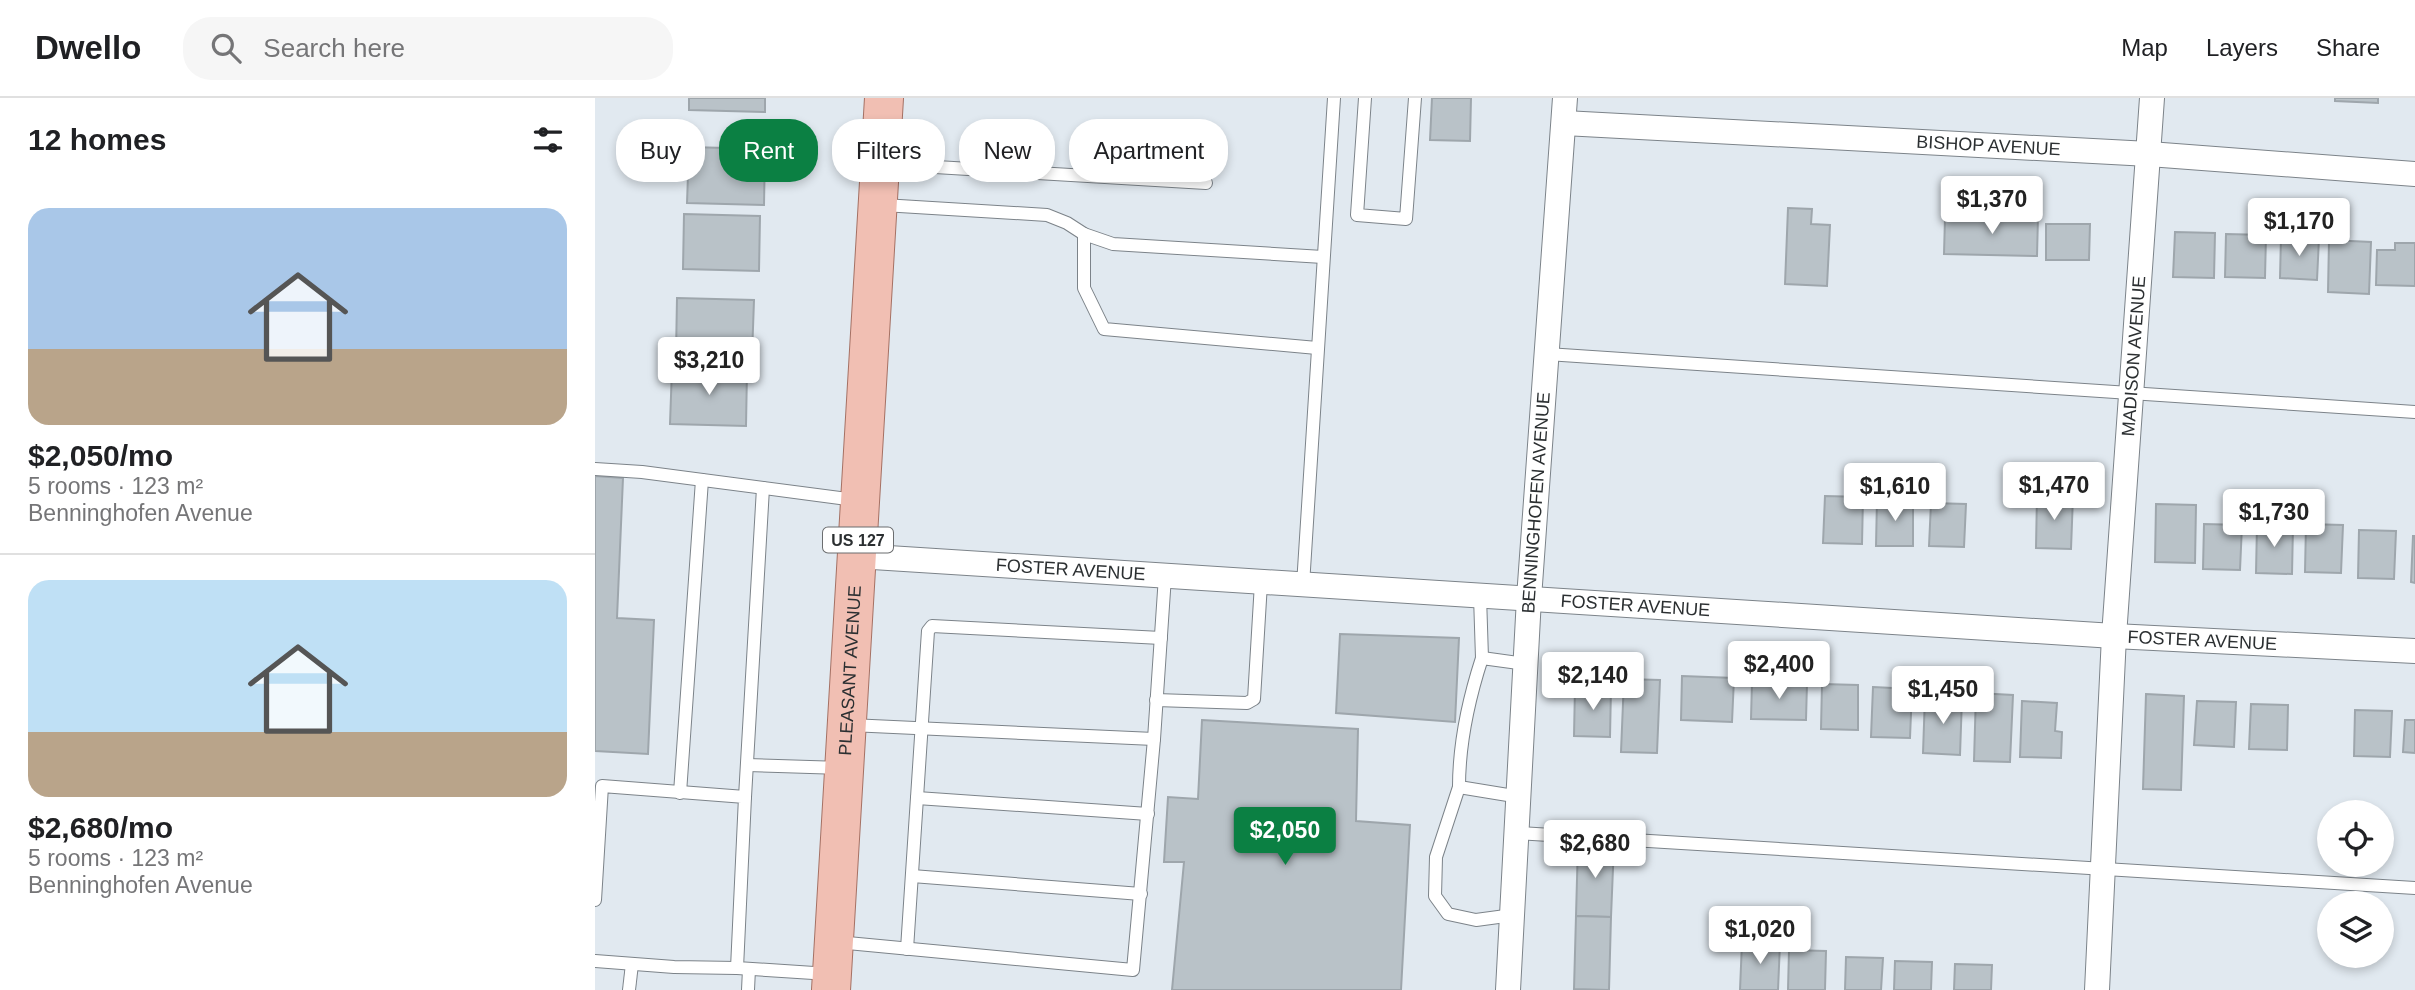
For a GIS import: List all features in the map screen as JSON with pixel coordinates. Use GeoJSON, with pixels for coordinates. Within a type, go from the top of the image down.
{"type":"FeatureCollection","features":[{"type":"Feature","properties":{"kind":"main road","name":"PLEASANT AVENUE"},"geometry":{"type":"LineString","coordinates":[[883,119],[884,98]]}},
{"type":"Feature","properties":{"kind":"main road","name":"PLEASANT AVENUE"},"geometry":{"type":"LineString","coordinates":[[832,969],[880,182]]}},
{"type":"Feature","properties":{"kind":"street","name":"BENNINGHOFEN AVENUE"},"geometry":{"type":"LineString","coordinates":[[1508,990],[1529,598],[1565,98]]}},
{"type":"Feature","properties":{"kind":"street","name":"MADISON AVENUE"},"geometry":{"type":"LineString","coordinates":[[2097,990],[2114,636],[2152,98]]}},
{"type":"Feature","properties":{"kind":"street","name":"BISHOP AVENUE"},"geometry":{"type":"LineString","coordinates":[[1564,123],[2149,154],[2415,174]]}},
{"type":"Feature","properties":{"kind":"street","name":"FOSTER AVENUE"},"geometry":{"type":"LineString","coordinates":[[856,556],[2114,636],[2415,651]]}},
{"type":"Feature","properties":{"kind":"lane"},"geometry":{"type":"LineString","coordinates":[[1303,585],[1333,98]]}},
{"type":"Feature","properties":{"kind":"lane"},"geometry":{"type":"LineString","coordinates":[[1365,98],[1357,215],[1406,219],[1415,98]]}},
{"type":"Feature","properties":{"kind":"lane"},"geometry":{"type":"LineString","coordinates":[[945,168],[1206,183]]}},
{"type":"Feature","properties":{"kind":"lane"},"geometry":{"type":"LineString","coordinates":[[879,205],[1047,215],[1084,234],[1113,244],[1323,257]]}},
{"type":"Feature","properties":{"kind":"lane"},"geometry":{"type":"LineString","coordinates":[[1084,234],[1083,288],[1104,329],[1317,348]]}},
{"type":"Feature","properties":{"kind":"lane"},"geometry":{"type":"LineString","coordinates":[[1547,354],[2415,412]]}},
{"type":"Feature","properties":{"kind":"lane"},"geometry":{"type":"LineString","coordinates":[[595,469],[642,472],[860,500]]}},
{"type":"Feature","properties":{"kind":"lane"},"geometry":{"type":"LineString","coordinates":[[680,793],[702,480]]}},
{"type":"Feature","properties":{"kind":"lane"},"geometry":{"type":"LineString","coordinates":[[748,990],[743,968],[745,797],[763,488]]}},
{"type":"Feature","properties":{"kind":"lane"},"geometry":{"type":"LineString","coordinates":[[595,961],[832,969],[907,949],[1133,970],[1148,814],[1165,576]]}},
{"type":"Feature","properties":{"kind":"lane"},"geometry":{"type":"LineString","coordinates":[[1156,700],[1247,703],[1254,699],[1261,583]]}},
{"type":"Feature","properties":{"kind":"lane"},"geometry":{"type":"LineString","coordinates":[[1480,596],[1482,658],[1473,684],[1459,770],[1459,787],[1436,857],[1435,896],[1448,914],[1476,920],[1513,915]]}},
{"type":"Feature","properties":{"kind":"lane"},"geometry":{"type":"LineString","coordinates":[[907,949],[928,631],[932,626],[1161,638]]}},
{"type":"Feature","properties":{"kind":"lane"},"geometry":{"type":"LineString","coordinates":[[1482,658],[1526,664]]}},
{"type":"Feature","properties":{"kind":"lane"},"geometry":{"type":"LineString","coordinates":[[847,724],[1154,739]]}},
{"type":"Feature","properties":{"kind":"lane"},"geometry":{"type":"LineString","coordinates":[[747,765],[844,768]]}},
{"type":"Feature","properties":{"kind":"lane"},"geometry":{"type":"LineString","coordinates":[[595,900],[602,786],[745,797]]}},
{"type":"Feature","properties":{"kind":"lane"},"geometry":{"type":"LineString","coordinates":[[1459,787],[1520,797]]}},
{"type":"Feature","properties":{"kind":"lane"},"geometry":{"type":"LineString","coordinates":[[917,798],[1148,814]]}},
{"type":"Feature","properties":{"kind":"lane"},"geometry":{"type":"LineString","coordinates":[[1518,833],[2415,888]]}},
{"type":"Feature","properties":{"kind":"lane"},"geometry":{"type":"LineString","coordinates":[[912,876],[1141,894]]}},
{"type":"Feature","properties":{"kind":"lane"},"geometry":{"type":"LineString","coordinates":[[629,990],[632,964]]}},
{"type":"Feature","properties":{"kind":"building"},"geometry":{"type":"Polygon","coordinates":[[[689,98],[765,98],[765,112],[689,110],[689,98]]]}},
{"type":"Feature","properties":{"kind":"building"},"geometry":{"type":"Polygon","coordinates":[[[1432,98],[1471,98],[1470,141],[1430,140],[1432,98]]]}},
{"type":"Feature","properties":{"kind":"building"},"geometry":{"type":"Polygon","coordinates":[[[2335,98],[2378,98],[2378,103],[2335,101],[2335,98]]]}},
{"type":"Feature","properties":{"kind":"building"},"geometry":{"type":"Polygon","coordinates":[[[705,147],[719,148],[719,182],[764,182],[764,205],[687,203],[688,182],[705,182],[705,147]]]}},
{"type":"Feature","properties":{"kind":"building"},"geometry":{"type":"Polygon","coordinates":[[[1788,208],[1812,209],[1811,224],[1830,225],[1827,286],[1785,284],[1788,208]]]}},
{"type":"Feature","properties":{"kind":"building"},"geometry":{"type":"Polygon","coordinates":[[[684,214],[760,216],[759,271],[683,269],[684,214]]]}},
{"type":"Feature","properties":{"kind":"building"},"geometry":{"type":"Polygon","coordinates":[[[1985,215],[2038,216],[2037,256],[1944,254],[1945,218],[1985,219],[1985,215]]]}},
{"type":"Feature","properties":{"kind":"building"},"geometry":{"type":"Polygon","coordinates":[[[2046,224],[2090,224],[2089,260],[2046,260],[2046,224]]]}},
{"type":"Feature","properties":{"kind":"building"},"geometry":{"type":"Polygon","coordinates":[[[2175,232],[2215,233],[2214,278],[2173,277],[2175,232]]]}},
{"type":"Feature","properties":{"kind":"building"},"geometry":{"type":"Polygon","coordinates":[[[2226,234],[2266,235],[2265,278],[2225,277],[2226,234]]]}},
{"type":"Feature","properties":{"kind":"building"},"geometry":{"type":"Polygon","coordinates":[[[2281,237],[2319,238],[2317,280],[2280,278],[2281,237]]]}},
{"type":"Feature","properties":{"kind":"building"},"geometry":{"type":"Polygon","coordinates":[[[2329,240],[2371,242],[2369,294],[2328,292],[2329,240]]]}},
{"type":"Feature","properties":{"kind":"building"},"geometry":{"type":"Polygon","coordinates":[[[2395,243],[2415,243],[2415,286],[2376,285],[2377,250],[2395,250],[2395,243]]]}},
{"type":"Feature","properties":{"kind":"building"},"geometry":{"type":"Polygon","coordinates":[[[677,298],[754,300],[752,356],[676,354],[677,298]]]}},
{"type":"Feature","properties":{"kind":"building"},"geometry":{"type":"Polygon","coordinates":[[[672,368],[747,371],[746,426],[670,424],[672,368]]]}},
{"type":"Feature","properties":{"kind":"building"},"geometry":{"type":"Polygon","coordinates":[[[595,476],[623,478],[617,618],[654,620],[648,754],[595,751],[595,476]]]}},
{"type":"Feature","properties":{"kind":"building"},"geometry":{"type":"Polygon","coordinates":[[[2037,494],[2073,496],[2071,549],[2036,548],[2037,494]]]}},
{"type":"Feature","properties":{"kind":"building"},"geometry":{"type":"Polygon","coordinates":[[[1825,496],[1863,497],[1862,544],[1823,543],[1825,496]]]}},
{"type":"Feature","properties":{"kind":"building"},"geometry":{"type":"Polygon","coordinates":[[[1877,499],[1913,500],[1913,546],[1876,546],[1877,499]]]}},
{"type":"Feature","properties":{"kind":"building"},"geometry":{"type":"Polygon","coordinates":[[[1931,503],[1966,504],[1964,547],[1929,546],[1931,503]]]}},
{"type":"Feature","properties":{"kind":"building"},"geometry":{"type":"Polygon","coordinates":[[[2156,504],[2196,505],[2195,563],[2155,562],[2156,504]]]}},
{"type":"Feature","properties":{"kind":"building"},"geometry":{"type":"Polygon","coordinates":[[[2204,524],[2242,525],[2240,570],[2203,569],[2204,524]]]}},
{"type":"Feature","properties":{"kind":"building"},"geometry":{"type":"Polygon","coordinates":[[[2306,524],[2343,525],[2341,573],[2305,572],[2306,524]]]}},
{"type":"Feature","properties":{"kind":"building"},"geometry":{"type":"Polygon","coordinates":[[[2257,525],[2293,526],[2292,574],[2256,573],[2257,525]]]}},
{"type":"Feature","properties":{"kind":"building"},"geometry":{"type":"Polygon","coordinates":[[[2359,530],[2396,531],[2394,579],[2358,578],[2359,530]]]}},
{"type":"Feature","properties":{"kind":"building"},"geometry":{"type":"Polygon","coordinates":[[[2415,536],[2415,583],[2411,582],[2415,536]]]}},
{"type":"Feature","properties":{"kind":"building"},"geometry":{"type":"Polygon","coordinates":[[[1340,634],[1459,638],[1455,722],[1336,713],[1340,634]]]}},
{"type":"Feature","properties":{"kind":"building"},"geometry":{"type":"Polygon","coordinates":[[[1682,676],[1734,678],[1732,722],[1681,720],[1682,676]]]}},
{"type":"Feature","properties":{"kind":"building"},"geometry":{"type":"Polygon","coordinates":[[[1624,679],[1660,680],[1657,753],[1621,752],[1624,679]]]}},
{"type":"Feature","properties":{"kind":"building"},"geometry":{"type":"Polygon","coordinates":[[[1752,682],[1807,683],[1806,720],[1751,719],[1752,682]]]}},
{"type":"Feature","properties":{"kind":"building"},"geometry":{"type":"Polygon","coordinates":[[[1822,684],[1858,685],[1858,730],[1821,729],[1822,684]]]}},
{"type":"Feature","properties":{"kind":"building"},"geometry":{"type":"Polygon","coordinates":[[[1575,687],[1611,688],[1610,737],[1574,736],[1575,687]]]}},
{"type":"Feature","properties":{"kind":"building"},"geometry":{"type":"Polygon","coordinates":[[[1873,687],[1912,689],[1910,738],[1871,737],[1873,687]]]}},
{"type":"Feature","properties":{"kind":"building"},"geometry":{"type":"Polygon","coordinates":[[[1976,693],[2013,695],[2010,762],[1974,761],[1976,693]]]}},
{"type":"Feature","properties":{"kind":"building"},"geometry":{"type":"Polygon","coordinates":[[[2146,694],[2184,696],[2181,790],[2143,789],[2146,694]]]}},
{"type":"Feature","properties":{"kind":"building"},"geometry":{"type":"Polygon","coordinates":[[[1925,696],[1962,698],[1960,755],[1923,753],[1925,696]]]}},
{"type":"Feature","properties":{"kind":"building"},"geometry":{"type":"Polygon","coordinates":[[[2022,701],[2057,703],[2055,731],[2062,732],[2061,758],[2020,757],[2022,701]]]}},
{"type":"Feature","properties":{"kind":"building"},"geometry":{"type":"Polygon","coordinates":[[[2197,701],[2236,702],[2234,747],[2194,745],[2197,701]]]}},
{"type":"Feature","properties":{"kind":"building"},"geometry":{"type":"Polygon","coordinates":[[[2251,704],[2288,705],[2287,750],[2249,749],[2251,704]]]}},
{"type":"Feature","properties":{"kind":"building"},"geometry":{"type":"Polygon","coordinates":[[[2355,710],[2392,711],[2390,757],[2354,756],[2355,710]]]}},
{"type":"Feature","properties":{"kind":"building"},"geometry":{"type":"Polygon","coordinates":[[[1202,720],[1358,729],[1356,821],[1410,825],[1401,990],[1172,990],[1184,862],[1164,862],[1168,797],[1198,799],[1202,720]]]}},
{"type":"Feature","properties":{"kind":"building"},"geometry":{"type":"Polygon","coordinates":[[[2405,720],[2415,720],[2415,753],[2403,752],[2405,720]]]}},
{"type":"Feature","properties":{"kind":"building"},"geometry":{"type":"Polygon","coordinates":[[[1578,843],[1614,844],[1611,917],[1576,916],[1578,843]]]}},
{"type":"Feature","properties":{"kind":"building"},"geometry":{"type":"Polygon","coordinates":[[[1576,916],[1611,917],[1609,990],[1574,989],[1576,916]]]}},
{"type":"Feature","properties":{"kind":"building"},"geometry":{"type":"Polygon","coordinates":[[[1742,942],[1780,943],[1778,990],[1740,990],[1742,942]]]}},
{"type":"Feature","properties":{"kind":"building"},"geometry":{"type":"Polygon","coordinates":[[[1789,950],[1826,951],[1825,990],[1788,990],[1789,950]]]}},
{"type":"Feature","properties":{"kind":"building"},"geometry":{"type":"Polygon","coordinates":[[[1846,957],[1883,958],[1881,990],[1845,990],[1846,957]]]}},
{"type":"Feature","properties":{"kind":"building"},"geometry":{"type":"Polygon","coordinates":[[[1895,961],[1932,962],[1931,990],[1894,990],[1895,961]]]}},
{"type":"Feature","properties":{"kind":"building"},"geometry":{"type":"Polygon","coordinates":[[[1955,964],[1992,965],[1991,990],[1954,990],[1955,964]]]}}]}
